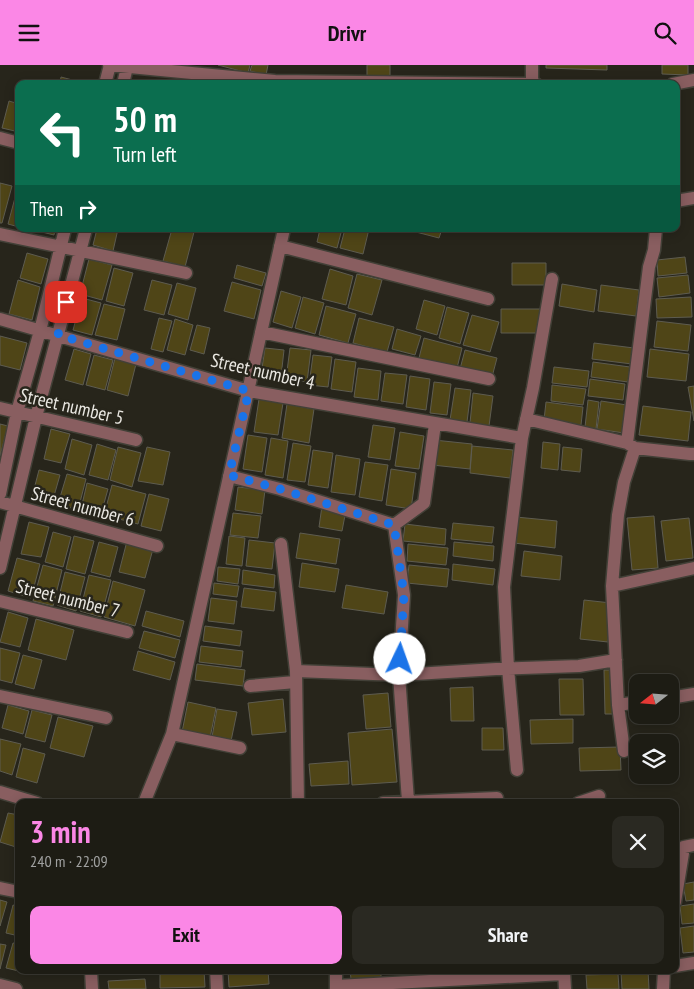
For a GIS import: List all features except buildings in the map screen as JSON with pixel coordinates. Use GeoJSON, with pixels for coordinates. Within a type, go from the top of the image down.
{"type":"FeatureCollection","features":[{"type":"Feature","properties":{"kind":"street"},"geometry":{"type":"LineString","coordinates":[[106,80],[110,65],[264,80]]}},
{"type":"Feature","properties":{"kind":"street"},"geometry":{"type":"LineString","coordinates":[[532,65],[532,80]]}},
{"type":"Feature","properties":{"kind":"street"},"geometry":{"type":"LineString","coordinates":[[124,80],[127,67]]}},
{"type":"Feature","properties":{"kind":"street"},"geometry":{"type":"LineString","coordinates":[[680,83],[694,80]]}},
{"type":"Feature","properties":{"kind":"street"},"geometry":{"type":"LineString","coordinates":[[0,138],[15,142]]}},
{"type":"Feature","properties":{"kind":"street"},"geometry":{"type":"LineString","coordinates":[[680,200],[694,198]]}},
{"type":"Feature","properties":{"kind":"street"},"geometry":{"type":"LineString","coordinates":[[0,494],[17,412],[40,331],[64,232]]}},
{"type":"Feature","properties":{"kind":"street"},"geometry":{"type":"LineString","coordinates":[[0,568],[36,417],[85,232]]}},
{"type":"Feature","properties":{"kind":"street"},"geometry":{"type":"LineString","coordinates":[[146,799],[172,734],[283,232]]}},
{"type":"Feature","properties":{"kind":"street"},"geometry":{"type":"LineString","coordinates":[[624,751],[618,705],[612,586],[620,507],[631,446],[649,267],[654,250],[656,232]]}},
{"type":"Feature","properties":{"kind":"street"},"geometry":{"type":"LineString","coordinates":[[0,234],[186,273]]}},
{"type":"Feature","properties":{"kind":"street"},"geometry":{"type":"LineString","coordinates":[[280,247],[488,299]]}},
{"type":"Feature","properties":{"kind":"street"},"geometry":{"type":"LineString","coordinates":[[516,770],[504,587],[522,438],[552,279]]}},
{"type":"Feature","properties":{"kind":"street","name":"Street number 4"},"geometry":{"type":"LineString","coordinates":[[0,319],[249,391],[522,438]]}},
{"type":"Feature","properties":{"kind":"street"},"geometry":{"type":"LineString","coordinates":[[261,332],[489,379]]}},
{"type":"Feature","properties":{"kind":"street","name":"Street number 5"},"geometry":{"type":"LineString","coordinates":[[0,408],[136,440]]}},
{"type":"Feature","properties":{"kind":"street"},"geometry":{"type":"LineString","coordinates":[[526,419],[631,446],[690,455],[694,453]]}},
{"type":"Feature","properties":{"kind":"street"},"geometry":{"type":"LineString","coordinates":[[394,525],[424,503],[435,424]]}},
{"type":"Feature","properties":{"kind":"street"},"geometry":{"type":"LineString","coordinates":[[229,475],[394,525]]}},
{"type":"Feature","properties":{"kind":"street","name":"Street number 6"},"geometry":{"type":"LineString","coordinates":[[0,502],[157,546]]}},
{"type":"Feature","properties":{"kind":"street"},"geometry":{"type":"LineString","coordinates":[[394,525],[404,595],[399,675],[408,799]]}},
{"type":"Feature","properties":{"kind":"street"},"geometry":{"type":"LineString","coordinates":[[281,543],[295,677],[298,799]]}},
{"type":"Feature","properties":{"kind":"street"},"geometry":{"type":"LineString","coordinates":[[612,586],[694,567]]}},
{"type":"Feature","properties":{"kind":"street","name":"Street number 7"},"geometry":{"type":"LineString","coordinates":[[0,601],[127,632]]}},
{"type":"Feature","properties":{"kind":"street"},"geometry":{"type":"LineString","coordinates":[[250,686],[295,677],[399,675],[508,668],[579,666],[616,660]]}},
{"type":"Feature","properties":{"kind":"street"},"geometry":{"type":"LineString","coordinates":[[679,696],[694,694]]}},
{"type":"Feature","properties":{"kind":"street"},"geometry":{"type":"LineString","coordinates":[[0,696],[106,718]]}},
{"type":"Feature","properties":{"kind":"street"},"geometry":{"type":"LineString","coordinates":[[618,705],[629,703]]}},
{"type":"Feature","properties":{"kind":"street"},"geometry":{"type":"LineString","coordinates":[[172,734],[240,748]]}},
{"type":"Feature","properties":{"kind":"street"},"geometry":{"type":"LineString","coordinates":[[0,792],[24,799]]}},
{"type":"Feature","properties":{"kind":"street"},"geometry":{"type":"LineString","coordinates":[[590,799],[599,796]]}},
{"type":"Feature","properties":{"kind":"street"},"geometry":{"type":"LineString","coordinates":[[467,799],[497,798]]}},
{"type":"Feature","properties":{"kind":"street"},"geometry":{"type":"LineString","coordinates":[[679,878],[684,847],[694,845]]}},
{"type":"Feature","properties":{"kind":"street"},"geometry":{"type":"LineString","coordinates":[[0,888],[15,891]]}},
{"type":"Feature","properties":{"kind":"street"},"geometry":{"type":"LineString","coordinates":[[679,965],[694,963]]}},
{"type":"Feature","properties":{"kind":"street"},"geometry":{"type":"LineString","coordinates":[[91,974],[92,989]]}},
{"type":"Feature","properties":{"kind":"street"},"geometry":{"type":"LineString","coordinates":[[216,974],[217,989]]}},
{"type":"Feature","properties":{"kind":"street"},"geometry":{"type":"LineString","coordinates":[[336,974],[336,988],[532,974]]}},
{"type":"Feature","properties":{"kind":"street"},"geometry":{"type":"LineString","coordinates":[[564,974],[565,989]]}},
{"type":"Feature","properties":{"kind":"street"},"geometry":{"type":"LineString","coordinates":[[663,989],[664,974]]}},
{"type":"Feature","properties":{"kind":"street"},"geometry":{"type":"LineString","coordinates":[[0,985],[16,989]]}},
{"type":"Feature","properties":{"kind":"route"},"geometry":{"type":"LineString","coordinates":[[66,302],[58,335],[249,391],[229,475],[394,525],[404,595],[400,659]]}}]}
